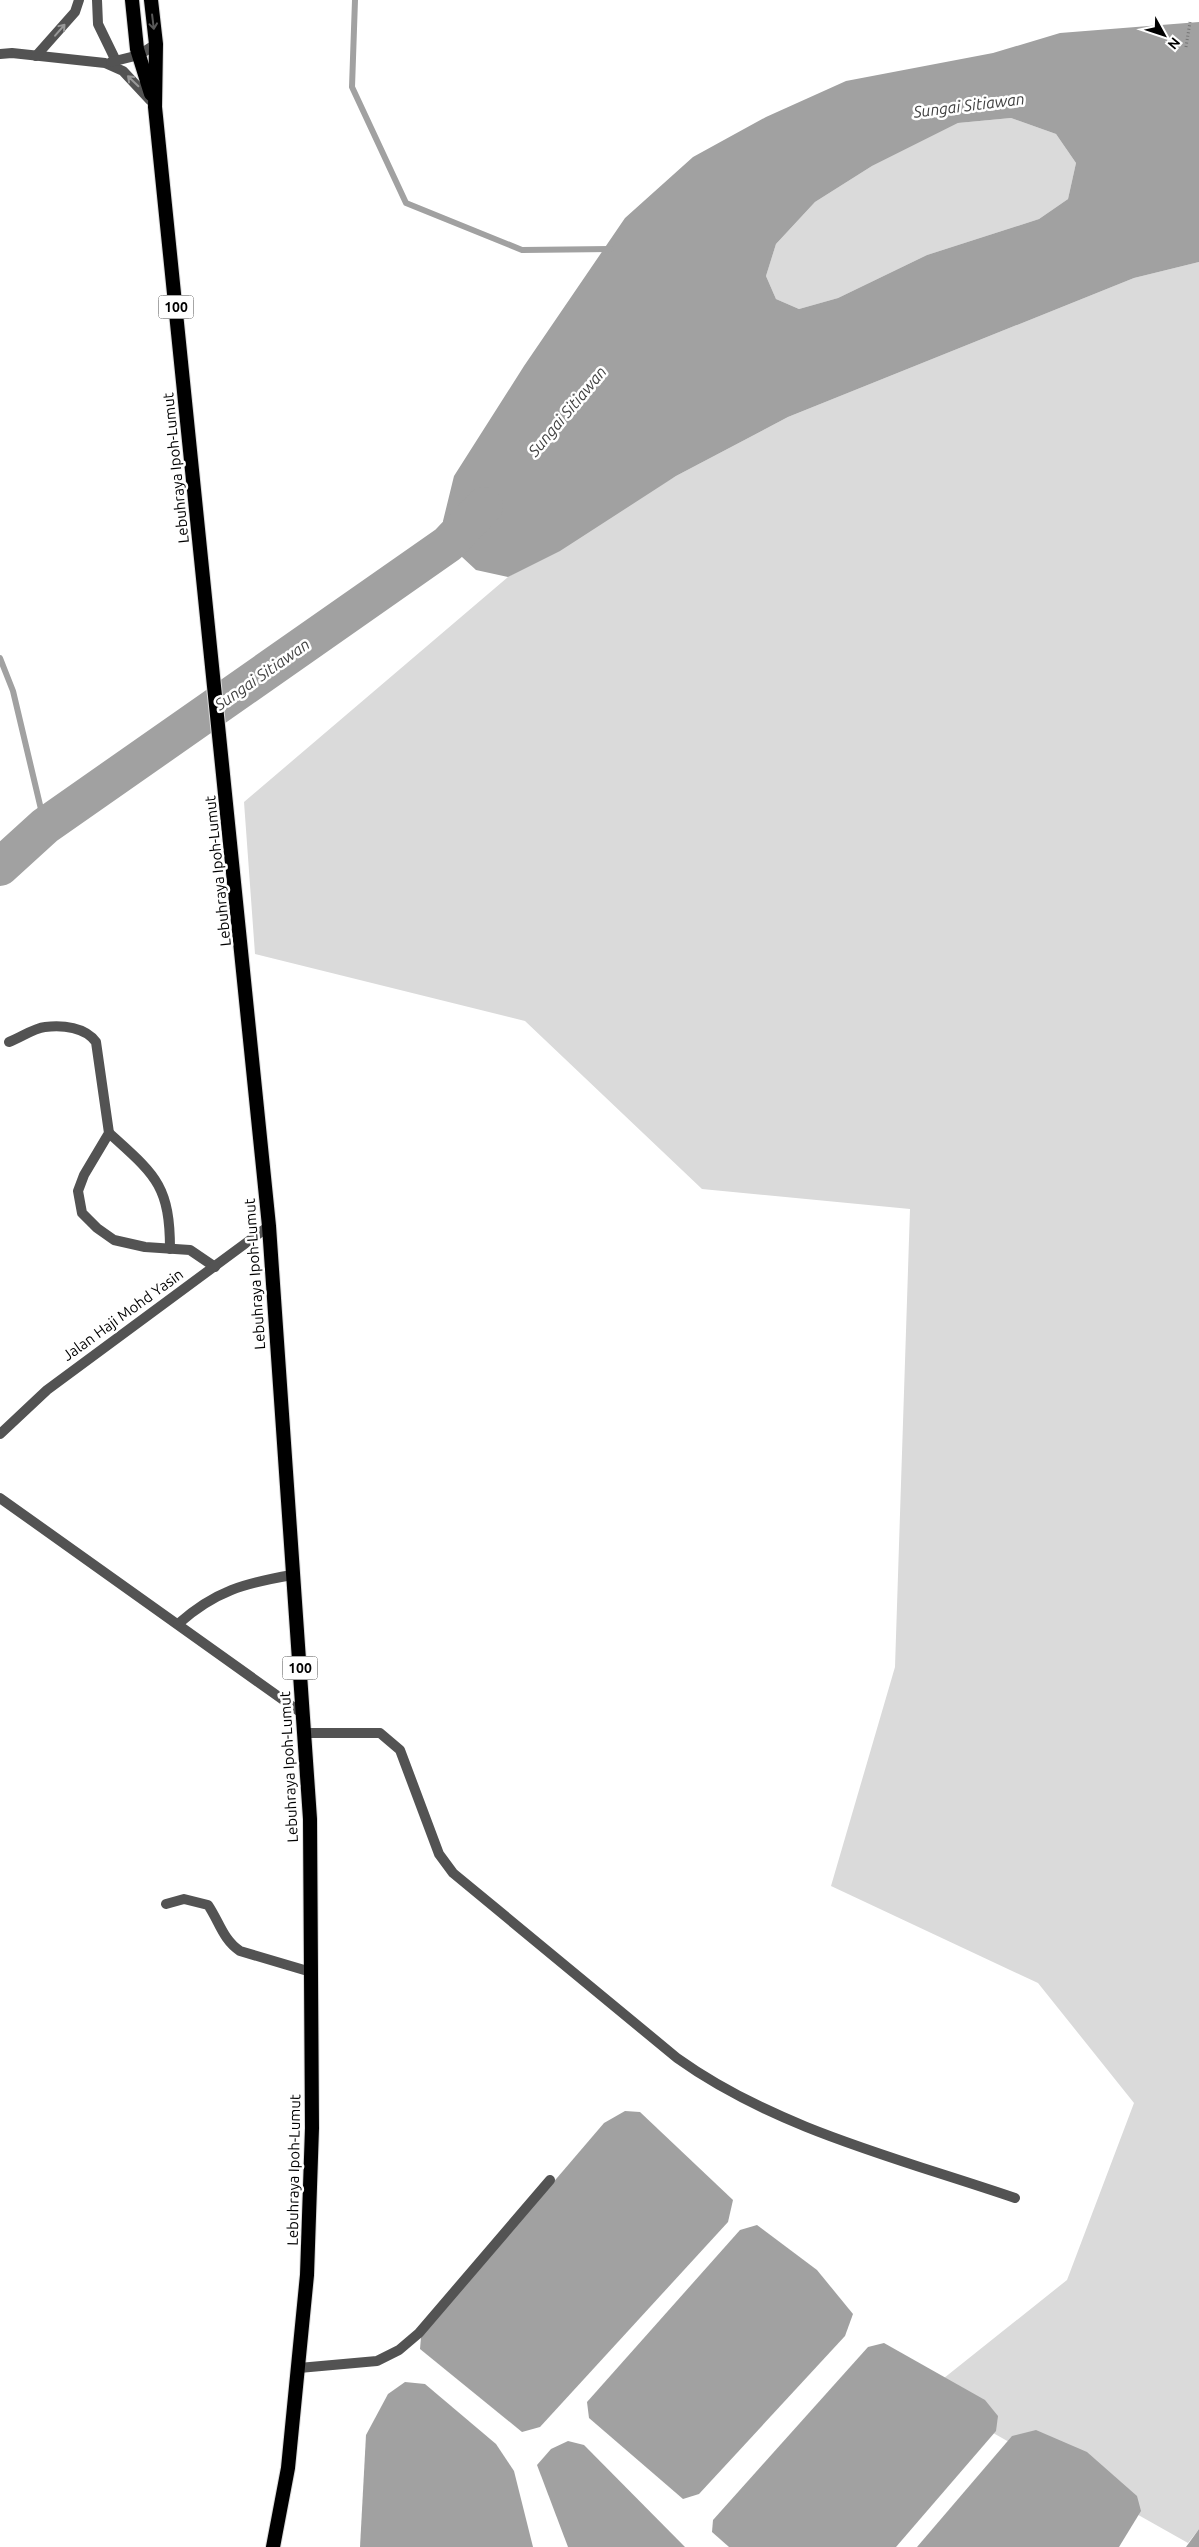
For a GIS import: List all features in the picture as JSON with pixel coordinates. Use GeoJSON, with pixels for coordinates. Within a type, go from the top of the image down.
{"type":"FeatureCollection","features":[{"type":"Feature","properties":{"kind":"highway","name":"100"},"geometry":{"type":"LineString","coordinates":[[132,0],[139,55],[155,107]]}},
{"type":"Feature","properties":{"kind":"highway","name":"Lebuhraya Ipoh-Lumut"},"geometry":{"type":"LineString","coordinates":[[151,0],[156,44],[155,107],[226,789],[269,1226],[310,1819],[312,2128],[307,2275],[288,2468],[273,2547]]}},
{"type":"Feature","properties":{"kind":"street"},"geometry":{"type":"LineString","coordinates":[[36,56],[75,12],[79,0]]}},
{"type":"Feature","properties":{"kind":"street"},"geometry":{"type":"LineString","coordinates":[[97,0],[98,24],[116,61]]}},
{"type":"Feature","properties":{"kind":"street"},"geometry":{"type":"LineString","coordinates":[[0,54],[105,63],[139,55],[156,44]]}},
{"type":"Feature","properties":{"kind":"street"},"geometry":{"type":"LineString","coordinates":[[105,63],[123,71],[155,107]]}},
{"type":"Feature","properties":{"kind":"street"},"geometry":{"type":"LineString","coordinates":[[9,1042],[44,1027],[73,1028],[91,1036],[96,1042],[109,1133],[149,1172],[161,1187],[167,1204],[170,1222],[170,1249]]}},
{"type":"Feature","properties":{"kind":"street"},"geometry":{"type":"LineString","coordinates":[[109,1133],[84,1175],[78,1191],[82,1213],[96,1228],[114,1240],[145,1247],[190,1250],[215,1267]]}},
{"type":"Feature","properties":{"kind":"street","name":"Jalan Haji Mohd Yasin"},"geometry":{"type":"LineString","coordinates":[[0,1434],[47,1390],[269,1226]]}},
{"type":"Feature","properties":{"kind":"street"},"geometry":{"type":"LineString","coordinates":[[0,1498],[303,1714]]}},
{"type":"Feature","properties":{"kind":"street"},"geometry":{"type":"LineString","coordinates":[[178,1624],[200,1604],[234,1588],[254,1581],[292,1575]]}},
{"type":"Feature","properties":{"kind":"street"},"geometry":{"type":"LineString","coordinates":[[305,1733],[380,1733],[391,1740],[400,1750],[439,1854],[453,1873],[677,2058],[711,2082],[814,2130],[1015,2198]]}},
{"type":"Feature","properties":{"kind":"street"},"geometry":{"type":"LineString","coordinates":[[166,1904],[184,1898],[208,1905],[220,1923],[226,1940],[240,1951],[311,1972]]}},
{"type":"Feature","properties":{"kind":"street"},"geometry":{"type":"LineString","coordinates":[[299,2368],[377,2360],[399,2350],[420,2333],[550,2180]]}},
{"type":"Feature","properties":{"kind":"path"},"geometry":{"type":"LineString","coordinates":[[1186,47],[1190,22]]}},
{"type":"Feature","properties":{"kind":"shaded area"},"geometry":{"type":"Polygon","coordinates":[[[1011,118],[1056,134],[1076,163],[1068,199],[1039,219],[927,255],[838,298],[799,309],[776,299],[766,276],[776,244],[815,202],[872,166],[958,123],[1011,118]]]}},
{"type":"Feature","properties":{"kind":"shaded area"},"geometry":{"type":"Polygon","coordinates":[[[1199,262],[1199,2529],[1188,2543],[924,2394],[1067,2280],[1134,2103],[1038,1983],[831,1886],[895,1667],[910,1209],[702,1189],[525,1021],[255,954],[244,802],[508,577],[676,476],[788,417],[1134,278],[1199,262]]]}},
{"type":"Feature","properties":{"kind":"water"},"geometry":{"type":"Polygon","coordinates":[[[1199,22],[1199,262],[1134,278],[788,417],[676,476],[560,551],[508,577],[476,570],[448,544],[443,521],[454,476],[524,366],[625,218],[693,157],[766,117],[846,81],[993,53],[1060,33],[1199,22]],[[1011,118],[958,123],[872,166],[815,202],[776,244],[766,276],[776,299],[799,309],[838,298],[927,255],[1039,219],[1068,199],[1076,163],[1056,134],[1011,118]]]}},
{"type":"Feature","properties":{"kind":"water"},"geometry":{"type":"Polygon","coordinates":[[[625,2111],[640,2112],[733,2200],[728,2222],[540,2427],[522,2432],[420,2349],[421,2337],[604,2123],[625,2111]]]}},
{"type":"Feature","properties":{"kind":"water"},"geometry":{"type":"Polygon","coordinates":[[[757,2225],[817,2270],[853,2314],[845,2336],[699,2494],[683,2499],[589,2418],[587,2402],[740,2230],[757,2225]]]}},
{"type":"Feature","properties":{"kind":"water"},"geometry":{"type":"Polygon","coordinates":[[[884,2343],[985,2400],[998,2416],[996,2431],[896,2547],[729,2547],[712,2532],[713,2520],[868,2347],[884,2343]]]}},
{"type":"Feature","properties":{"kind":"water"},"geometry":{"type":"Polygon","coordinates":[[[405,2382],[425,2384],[496,2444],[514,2471],[533,2547],[360,2547],[366,2435],[388,2394],[405,2382]]]}},
{"type":"Feature","properties":{"kind":"water"},"geometry":{"type":"Polygon","coordinates":[[[1036,2430],[1087,2452],[1137,2496],[1141,2511],[1119,2547],[917,2547],[1012,2436],[1036,2430]]]}},
{"type":"Feature","properties":{"kind":"water"},"geometry":{"type":"Polygon","coordinates":[[[568,2441],[584,2445],[685,2547],[568,2547],[537,2465],[551,2449],[568,2441]]]}},
{"type":"Feature","properties":{"kind":"water"},"geometry":{"type":"Polygon","coordinates":[[[1199,2529],[1199,2547],[1186,2547],[1199,2529]]]}},
{"type":"Feature","properties":{"kind":"waterway"},"geometry":{"type":"LineString","coordinates":[[355,0],[352,87],[406,203],[522,250],[611,249]]}},
{"type":"Feature","properties":{"kind":"waterway","name":"Sungai Sitiawan"},"geometry":{"type":"LineString","coordinates":[[0,867],[45,826],[448,544],[484,506]]}},
{"type":"Feature","properties":{"kind":"waterway"},"geometry":{"type":"LineString","coordinates":[[0,658],[13,691],[45,826]]}}]}
